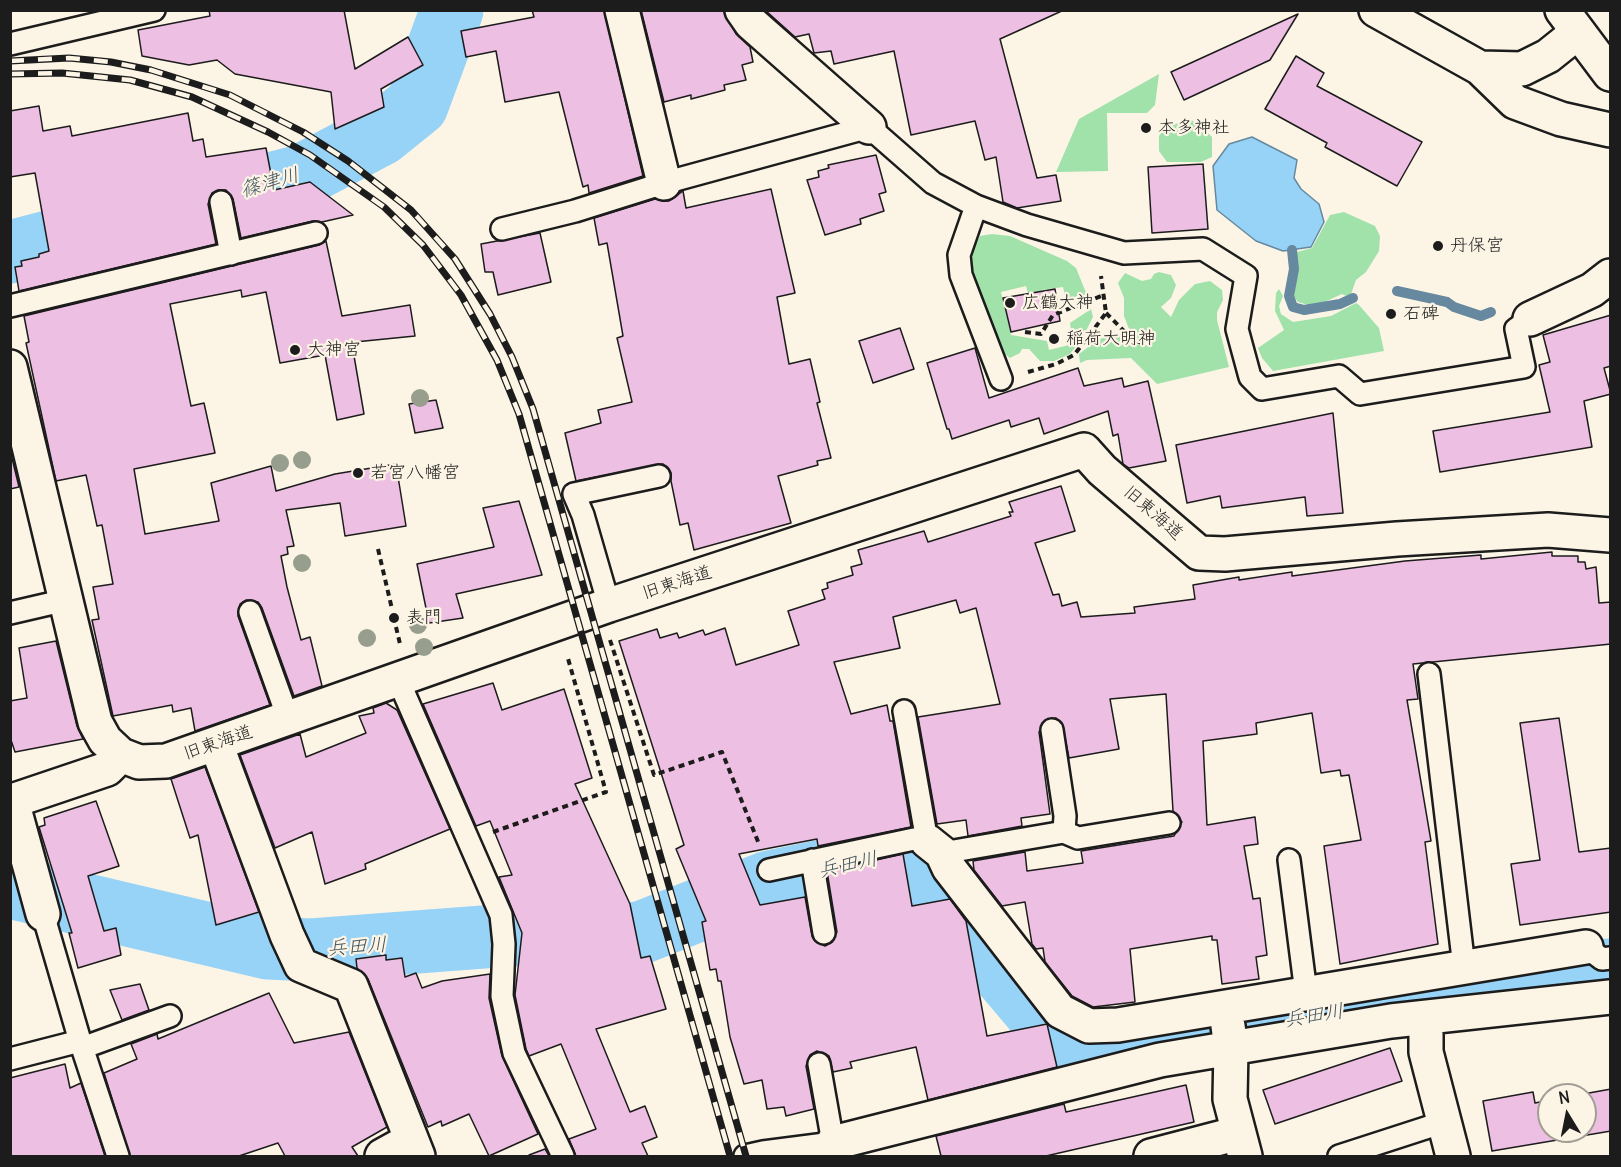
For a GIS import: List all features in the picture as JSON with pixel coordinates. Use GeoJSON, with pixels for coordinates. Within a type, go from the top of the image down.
{"type":"FeatureCollection","features":[{"type":"Feature","properties":{"kind":"street"},"geometry":{"type":"LineString","coordinates":[[622,10],[664,183]]}},
{"type":"Feature","properties":{"kind":"street"},"geometry":{"type":"LineString","coordinates":[[742,10],[751,23],[869,127]]}},
{"type":"Feature","properties":{"kind":"street"},"geometry":{"type":"LineString","coordinates":[[1376,10],[1480,68],[1515,102],[1561,119],[1611,130]]}},
{"type":"Feature","properties":{"kind":"street"},"geometry":{"type":"LineString","coordinates":[[1480,68],[1522,69],[1548,56],[1570,21],[1611,74]]}},
{"type":"Feature","properties":{"kind":"street"},"geometry":{"type":"LineString","coordinates":[[1530,319],[1592,290],[1611,276]]}},
{"type":"Feature","properties":{"kind":"street"},"geometry":{"type":"LineString","coordinates":[[10,367],[95,722],[105,740],[121,755],[107,769],[11,801],[25,873],[43,914]]}},
{"type":"Feature","properties":{"kind":"street","name":"旧東海道"},"geometry":{"type":"LineString","coordinates":[[121,755],[139,762],[166,760],[604,606],[1084,450],[1102,470],[1199,552],[1225,554],[1397,539],[1548,530],[1611,535]]}},
{"type":"Feature","properties":{"kind":"street"},"geometry":{"type":"LineString","coordinates":[[216,744],[287,935],[301,965],[351,986],[415,1148],[382,1156]]}},
{"type":"Feature","properties":{"kind":"street"},"geometry":{"type":"LineString","coordinates":[[935,847],[1060,1011],[1089,1026],[1228,1027],[1391,1021],[1426,1019],[1611,997]]}},
{"type":"Feature","properties":{"kind":"street"},"geometry":{"type":"LineString","coordinates":[[833,1143],[1160,1060],[1306,993],[1464,967],[1598,952]]}},
{"type":"Feature","properties":{"kind":"street"},"geometry":{"type":"LineString","coordinates":[[1426,1019],[1426,1052],[1454,1156]]}},
{"type":"Feature","properties":{"kind":"street"},"geometry":{"type":"LineString","coordinates":[[1151,1156],[1242,1145],[1230,1099],[1228,1027]]}},
{"type":"Feature","properties":{"kind":"lane"},"geometry":{"type":"LineString","coordinates":[[10,44],[154,10]]}},
{"type":"Feature","properties":{"kind":"lane"},"geometry":{"type":"LineString","coordinates":[[502,229],[574,211],[664,183],[869,127],[933,183],[976,206],[1027,225],[1124,254],[1203,249],[1246,276],[1237,329],[1250,377],[1262,389],[1339,376],[1360,394],[1524,367],[1516,329],[1530,319]]}},
{"type":"Feature","properties":{"kind":"lane"},"geometry":{"type":"LineString","coordinates":[[221,202],[231,254]]}},
{"type":"Feature","properties":{"kind":"lane"},"geometry":{"type":"LineString","coordinates":[[976,206],[959,255],[961,274],[1001,379]]}},
{"type":"Feature","properties":{"kind":"lane"},"geometry":{"type":"LineString","coordinates":[[10,306],[316,233]]}},
{"type":"Feature","properties":{"kind":"lane"},"geometry":{"type":"LineString","coordinates":[[604,606],[584,515],[574,494],[659,476]]}},
{"type":"Feature","properties":{"kind":"lane"},"geometry":{"type":"LineString","coordinates":[[10,613],[66,600]]}},
{"type":"Feature","properties":{"kind":"lane"},"geometry":{"type":"LineString","coordinates":[[250,612],[288,718]]}},
{"type":"Feature","properties":{"kind":"lane"},"geometry":{"type":"LineString","coordinates":[[1429,674],[1464,967]]}},
{"type":"Feature","properties":{"kind":"lane"},"geometry":{"type":"LineString","coordinates":[[397,677],[466,841],[501,915],[504,944],[502,996],[514,1053],[563,1156]]}},
{"type":"Feature","properties":{"kind":"lane"},"geometry":{"type":"LineString","coordinates":[[904,711],[935,847]]}},
{"type":"Feature","properties":{"kind":"lane"},"geometry":{"type":"LineString","coordinates":[[1052,730],[1065,816],[1064,832]]}},
{"type":"Feature","properties":{"kind":"lane"},"geometry":{"type":"LineString","coordinates":[[769,870],[813,868],[914,839],[935,847],[1064,832],[1078,838],[1169,824]]}},
{"type":"Feature","properties":{"kind":"lane"},"geometry":{"type":"LineString","coordinates":[[1289,860],[1306,993]]}},
{"type":"Feature","properties":{"kind":"lane"},"geometry":{"type":"LineString","coordinates":[[813,868],[824,933]]}},
{"type":"Feature","properties":{"kind":"lane"},"geometry":{"type":"LineString","coordinates":[[43,914],[81,1044],[118,1156]]}},
{"type":"Feature","properties":{"kind":"lane"},"geometry":{"type":"LineString","coordinates":[[10,1059],[81,1044],[170,1016]]}},
{"type":"Feature","properties":{"kind":"lane"},"geometry":{"type":"LineString","coordinates":[[745,1156],[833,1143],[819,1064]]}},
{"type":"Feature","properties":{"kind":"lane"},"geometry":{"type":"LineString","coordinates":[[1339,1156],[1444,1122]]}},
{"type":"Feature","properties":{"kind":"path"},"geometry":{"type":"LineString","coordinates":[[1100,246],[1106,313],[1133,340],[1145,344]]}},
{"type":"Feature","properties":{"kind":"path"},"geometry":{"type":"LineString","coordinates":[[1025,332],[1041,334],[1053,315],[1104,295]]}},
{"type":"Feature","properties":{"kind":"path"},"geometry":{"type":"LineString","coordinates":[[1001,379],[1056,364],[1074,355],[1106,313]]}},
{"type":"Feature","properties":{"kind":"path"},"geometry":{"type":"LineString","coordinates":[[378,549],[392,609]]}},
{"type":"Feature","properties":{"kind":"path"},"geometry":{"type":"LineString","coordinates":[[604,606],[654,775],[722,752],[769,870]]}},
{"type":"Feature","properties":{"kind":"path"},"geometry":{"type":"LineString","coordinates":[[466,841],[606,792],[574,676],[555,623]]}},
{"type":"Feature","properties":{"kind":"green space"},"geometry":{"type":"Polygon","coordinates":[[[1159,74],[1155,105],[1147,113],[1107,113],[1108,171],[1056,172],[1079,119],[1159,74]]]}},
{"type":"Feature","properties":{"kind":"green space"},"geometry":{"type":"Polygon","coordinates":[[[1186,119],[1197,122],[1212,137],[1212,157],[1201,162],[1167,162],[1159,151],[1159,136],[1163,130],[1186,119]]]}},
{"type":"Feature","properties":{"kind":"green space"},"geometry":{"type":"Polygon","coordinates":[[[1344,212],[1375,226],[1380,236],[1379,251],[1366,272],[1356,280],[1351,294],[1346,296],[1342,294],[1320,304],[1308,305],[1298,302],[1294,297],[1297,252],[1312,248],[1330,215],[1344,212]]]}},
{"type":"Feature","properties":{"kind":"green space"},"geometry":{"type":"Polygon","coordinates":[[[992,234],[1010,236],[1067,261],[1076,268],[1087,295],[1066,300],[1063,287],[1042,290],[1046,312],[1037,326],[1026,286],[1001,292],[1011,335],[1047,341],[1049,350],[1073,344],[1070,323],[1091,309],[1093,317],[1083,337],[1070,354],[1054,361],[1040,361],[1029,349],[1022,349],[1020,353],[1010,358],[999,350],[973,279],[972,252],[980,236],[992,234]]]}},
{"type":"Feature","properties":{"kind":"green space"},"geometry":{"type":"Polygon","coordinates":[[[1159,272],[1171,275],[1176,285],[1171,298],[1161,307],[1171,317],[1179,300],[1195,284],[1210,281],[1222,290],[1223,300],[1217,312],[1217,320],[1229,367],[1157,384],[1131,358],[1087,360],[1080,363],[1079,354],[1099,339],[1120,334],[1132,344],[1147,345],[1147,342],[1135,339],[1129,329],[1124,316],[1124,298],[1118,283],[1125,273],[1142,281],[1151,279],[1159,272]]]}},
{"type":"Feature","properties":{"kind":"green space"},"geometry":{"type":"Polygon","coordinates":[[[1279,289],[1283,296],[1279,306],[1281,314],[1293,322],[1331,316],[1356,303],[1379,328],[1384,351],[1273,371],[1262,358],[1258,348],[1284,330],[1275,311],[1276,293],[1279,289]]]}},
{"type":"Feature","properties":{"kind":"water"},"geometry":{"type":"Polygon","coordinates":[[[1252,137],[1297,160],[1294,178],[1301,189],[1319,204],[1324,222],[1311,247],[1283,251],[1256,241],[1217,210],[1213,166],[1229,144],[1252,137]]]}},
{"type":"Feature","properties":{"kind":"building"},"geometry":{"type":"Polygon","coordinates":[[[209,10],[344,10],[355,69],[408,37],[423,65],[381,89],[384,107],[335,129],[331,92],[235,74],[217,60],[189,65],[142,56],[138,30],[210,16],[209,10]]]}},
{"type":"Feature","properties":{"kind":"building"},"geometry":{"type":"Polygon","coordinates":[[[532,10],[604,10],[643,176],[589,193],[588,185],[583,187],[559,92],[505,102],[496,51],[466,57],[461,31],[534,17],[532,10]]]}},
{"type":"Feature","properties":{"kind":"building"},"geometry":{"type":"Polygon","coordinates":[[[641,10],[723,10],[736,34],[750,47],[753,62],[742,65],[746,80],[724,85],[725,90],[691,99],[691,95],[664,102],[641,10]]]}},
{"type":"Feature","properties":{"kind":"building"},"geometry":{"type":"Polygon","coordinates":[[[765,10],[1064,10],[1000,39],[1037,178],[1056,175],[1061,201],[1017,208],[1003,202],[996,157],[985,160],[975,121],[911,135],[894,51],[834,64],[831,51],[814,53],[809,34],[795,37],[765,10]]]}},
{"type":"Feature","properties":{"kind":"building"},"geometry":{"type":"Polygon","coordinates":[[[1298,14],[1270,60],[1184,100],[1171,72],[1298,14]]]}},
{"type":"Feature","properties":{"kind":"building"},"geometry":{"type":"Polygon","coordinates":[[[1296,56],[1324,73],[1317,86],[1422,142],[1397,186],[1325,147],[1327,143],[1265,109],[1296,56]]]}},
{"type":"Feature","properties":{"kind":"building"},"geometry":{"type":"Polygon","coordinates":[[[39,106],[43,131],[70,126],[72,136],[188,113],[193,141],[203,139],[206,157],[266,148],[274,190],[310,182],[353,215],[322,222],[313,221],[241,238],[233,199],[226,190],[218,190],[212,193],[208,204],[216,244],[19,291],[15,267],[22,266],[21,261],[39,257],[39,254],[49,251],[35,173],[10,177],[10,111],[39,106]]]}},
{"type":"Feature","properties":{"kind":"building"},"geometry":{"type":"Polygon","coordinates":[[[876,155],[886,192],[879,194],[884,211],[860,219],[861,224],[825,235],[807,180],[819,177],[818,171],[829,168],[828,165],[876,155]]]}},
{"type":"Feature","properties":{"kind":"building"},"geometry":{"type":"Polygon","coordinates":[[[1203,164],[1208,229],[1152,233],[1148,167],[1203,164]]]}},
{"type":"Feature","properties":{"kind":"building"},"geometry":{"type":"Polygon","coordinates":[[[771,189],[795,293],[777,297],[789,364],[810,359],[820,402],[817,403],[831,458],[817,461],[818,465],[778,476],[791,523],[694,550],[688,523],[680,525],[671,473],[663,464],[576,481],[565,433],[601,423],[598,410],[632,402],[617,338],[623,336],[607,243],[599,245],[594,218],[655,199],[669,201],[683,191],[686,208],[771,189]]]}},
{"type":"Feature","properties":{"kind":"building"},"geometry":{"type":"Polygon","coordinates":[[[540,233],[551,282],[498,295],[493,272],[485,272],[481,244],[540,233]]]}},
{"type":"Feature","properties":{"kind":"building"},"geometry":{"type":"Polygon","coordinates":[[[326,241],[342,316],[410,305],[415,336],[355,342],[356,349],[353,350],[364,414],[337,420],[325,355],[280,363],[266,292],[242,297],[241,290],[170,304],[191,406],[204,403],[215,453],[134,469],[145,534],[219,521],[211,483],[271,466],[276,491],[335,474],[396,464],[406,526],[345,536],[340,503],[286,510],[294,546],[287,547],[288,554],[281,556],[287,587],[301,640],[310,637],[322,686],[294,696],[262,608],[258,602],[246,600],[240,604],[238,616],[270,705],[195,731],[191,708],[173,712],[172,705],[113,716],[92,620],[99,619],[93,587],[113,584],[102,525],[97,526],[86,475],[56,481],[26,343],[29,342],[24,316],[319,245],[326,241]]]}},
{"type":"Feature","properties":{"kind":"building"},"geometry":{"type":"Polygon","coordinates":[[[1055,289],[1060,321],[1011,332],[1003,298],[1055,289]]]}},
{"type":"Feature","properties":{"kind":"building"},"geometry":{"type":"Polygon","coordinates":[[[1611,315],[1611,366],[1604,368],[1611,394],[1584,401],[1592,447],[1440,472],[1433,431],[1550,412],[1539,365],[1550,362],[1543,335],[1611,315]]]}},
{"type":"Feature","properties":{"kind":"building"},"geometry":{"type":"Polygon","coordinates":[[[900,328],[914,369],[873,383],[859,341],[900,328]]]}},
{"type":"Feature","properties":{"kind":"building"},"geometry":{"type":"Polygon","coordinates":[[[975,348],[989,398],[1078,368],[1084,386],[1122,378],[1124,387],[1148,381],[1166,461],[1129,468],[1123,464],[1118,434],[1113,436],[1108,411],[1044,434],[1039,418],[1011,427],[1009,420],[952,439],[927,363],[975,348]]]}},
{"type":"Feature","properties":{"kind":"building"},"geometry":{"type":"Polygon","coordinates":[[[436,400],[443,428],[415,433],[409,404],[436,400]]]}},
{"type":"Feature","properties":{"kind":"building"},"geometry":{"type":"Polygon","coordinates":[[[1333,413],[1343,513],[1307,516],[1305,497],[1222,508],[1220,496],[1187,503],[1176,445],[1333,413]]]}},
{"type":"Feature","properties":{"kind":"building"},"geometry":{"type":"Polygon","coordinates":[[[10,450],[19,487],[10,489],[10,450]]]}},
{"type":"Feature","properties":{"kind":"building"},"geometry":{"type":"Polygon","coordinates":[[[1061,486],[1075,531],[1035,543],[1053,595],[1059,594],[1062,606],[1077,602],[1081,617],[1135,613],[1134,607],[1195,599],[1193,585],[1239,577],[1239,580],[1292,572],[1292,576],[1405,561],[1481,555],[1481,559],[1552,552],[1552,556],[1578,556],[1578,562],[1585,562],[1586,569],[1596,567],[1599,603],[1611,602],[1611,644],[1413,664],[1418,699],[1407,700],[1431,841],[1425,842],[1438,944],[1340,964],[1324,846],[1361,840],[1349,775],[1341,776],[1340,770],[1321,773],[1312,713],[1256,723],[1257,734],[1203,741],[1207,825],[1255,817],[1258,844],[1244,846],[1253,899],[1260,898],[1267,955],[1256,957],[1259,979],[1222,984],[1217,940],[1212,940],[1212,936],[1130,949],[1135,1002],[1093,1007],[1072,996],[1045,962],[1043,948],[1036,949],[1032,944],[1025,902],[1002,906],[974,870],[973,861],[1025,852],[1027,871],[1083,863],[1081,851],[1174,836],[1182,822],[1173,811],[1166,694],[1110,699],[1119,749],[1069,758],[1062,723],[1056,718],[1045,720],[1039,732],[1050,814],[1021,818],[1022,826],[968,836],[966,820],[937,824],[918,717],[1000,704],[976,608],[960,613],[956,600],[893,617],[900,648],[834,662],[851,714],[887,705],[890,721],[893,721],[911,827],[818,846],[817,839],[739,854],[760,905],[805,897],[812,936],[815,941],[825,946],[832,942],[837,932],[827,871],[903,854],[912,906],[950,899],[966,921],[987,1036],[1047,1024],[1057,1067],[928,1100],[916,1047],[850,1062],[852,1068],[833,1072],[829,1056],[817,1051],[810,1055],[806,1066],[814,1109],[786,1116],[784,1107],[767,1109],[762,1080],[744,1084],[730,1037],[721,981],[718,981],[716,969],[710,970],[702,922],[706,921],[676,849],[684,845],[619,641],[657,629],[660,638],[677,633],[679,638],[703,630],[705,635],[725,628],[736,665],[799,645],[788,611],[825,599],[822,590],[828,588],[827,583],[853,575],[851,567],[862,564],[858,550],[924,531],[928,542],[1011,516],[1009,512],[1013,512],[1009,502],[1061,486]]]}},
{"type":"Feature","properties":{"kind":"building"},"geometry":{"type":"Polygon","coordinates":[[[519,501],[542,575],[456,594],[463,618],[429,623],[417,564],[494,547],[483,508],[519,501]]]}},
{"type":"Feature","properties":{"kind":"building"},"geometry":{"type":"Polygon","coordinates":[[[56,641],[77,726],[83,739],[15,752],[10,737],[10,701],[27,698],[19,648],[56,641]]]}},
{"type":"Feature","properties":{"kind":"building"},"geometry":{"type":"Polygon","coordinates":[[[493,683],[502,710],[564,689],[592,778],[575,784],[630,904],[641,958],[650,956],[666,1009],[596,1029],[630,1112],[645,1106],[657,1137],[642,1143],[648,1156],[576,1156],[569,1139],[596,1129],[561,1044],[529,1056],[526,1049],[515,995],[522,933],[499,877],[512,875],[490,821],[476,826],[423,704],[493,683]]]}},
{"type":"Feature","properties":{"kind":"building"},"geometry":{"type":"Polygon","coordinates":[[[386,703],[397,710],[450,829],[365,864],[366,869],[325,884],[312,832],[275,848],[240,755],[300,734],[306,757],[366,733],[359,716],[374,713],[373,708],[386,703]]]}},
{"type":"Feature","properties":{"kind":"building"},"geometry":{"type":"Polygon","coordinates":[[[1559,718],[1579,852],[1611,848],[1611,912],[1520,925],[1511,864],[1540,860],[1520,723],[1559,718]]]}},
{"type":"Feature","properties":{"kind":"building"},"geometry":{"type":"Polygon","coordinates":[[[205,767],[259,912],[216,925],[198,835],[190,838],[171,779],[205,767]]]}},
{"type":"Feature","properties":{"kind":"building"},"geometry":{"type":"Polygon","coordinates":[[[96,801],[119,866],[88,876],[104,931],[116,928],[121,955],[78,968],[69,933],[72,933],[39,827],[45,825],[44,818],[96,801]]]}},
{"type":"Feature","properties":{"kind":"building"},"geometry":{"type":"Polygon","coordinates":[[[386,955],[386,960],[402,958],[405,977],[416,973],[422,988],[442,981],[490,974],[489,998],[502,1056],[538,1134],[489,1156],[469,1114],[442,1126],[441,1121],[428,1127],[368,979],[357,968],[356,959],[386,955]]]}},
{"type":"Feature","properties":{"kind":"building"},"geometry":{"type":"Polygon","coordinates":[[[140,984],[149,1010],[122,1020],[110,990],[140,984]]]}},
{"type":"Feature","properties":{"kind":"building"},"geometry":{"type":"Polygon","coordinates":[[[269,993],[294,1043],[349,1032],[387,1127],[352,1147],[358,1156],[285,1156],[278,1143],[239,1156],[130,1156],[104,1073],[137,1059],[131,1044],[157,1034],[158,1039],[269,993]]]}},
{"type":"Feature","properties":{"kind":"building"},"geometry":{"type":"Polygon","coordinates":[[[1390,1048],[1402,1081],[1275,1124],[1263,1090],[1390,1048]]]}},
{"type":"Feature","properties":{"kind":"building"},"geometry":{"type":"Polygon","coordinates":[[[65,1064],[70,1088],[81,1083],[105,1156],[10,1156],[10,1078],[65,1064]]]}},
{"type":"Feature","properties":{"kind":"building"},"geometry":{"type":"Polygon","coordinates":[[[1186,1085],[1194,1122],[1046,1156],[941,1156],[936,1136],[1064,1104],[1066,1112],[1186,1085]]]}},
{"type":"Feature","properties":{"kind":"building"},"geometry":{"type":"Polygon","coordinates":[[[1611,1089],[1611,1131],[1597,1133],[1597,1092],[1611,1089]]]}},
{"type":"Feature","properties":{"kind":"building"},"geometry":{"type":"Polygon","coordinates":[[[1533,1092],[1535,1103],[1537,1103],[1537,1143],[1540,1143],[1492,1151],[1483,1101],[1533,1092]]]}},
{"type":"Feature","properties":{"kind":"building"},"geometry":{"type":"Polygon","coordinates":[[[545,1149],[549,1156],[529,1155],[545,1149]]]}},
{"type":"Feature","properties":{"kind":"waterway","name":"篠津川"},"geometry":{"type":"LineString","coordinates":[[10,252],[301,176],[381,134],[417,105],[452,10]]}},
{"type":"Feature","properties":{"kind":"waterway"},"geometry":{"type":"LineString","coordinates":[[1292,250],[1294,269],[1289,296],[1293,307],[1304,310],[1340,304],[1353,298]]}},
{"type":"Feature","properties":{"kind":"waterway"},"geometry":{"type":"LineString","coordinates":[[1397,291],[1447,302],[1454,307],[1481,316],[1491,312]]}},
{"type":"Feature","properties":{"kind":"waterway","name":"兵田川"},"geometry":{"type":"LineString","coordinates":[[10,887],[268,948],[311,950],[523,934],[592,941],[643,932],[769,882],[899,855],[916,858],[981,947],[1042,1019],[1067,1038],[1093,1050],[1610,970]]}},
{"type":"Feature","properties":{"kind":"railway"},"geometry":{"type":"LineString","coordinates":[[10,61],[69,58],[111,62],[151,70],[230,95],[303,132],[348,161],[411,210],[455,259],[490,314],[512,357],[533,409],[746,1156]]}},
{"type":"Feature","properties":{"kind":"railway"},"geometry":{"type":"LineString","coordinates":[[10,74],[62,73],[130,80],[192,97],[268,132],[310,155],[384,207],[423,245],[461,295],[497,360],[519,414],[730,1156]]}},
{"type":"Feature","properties":{"kind":"place","name":"本多神社"},"geometry":{"type":"Point","coordinates":[1146,128]}},
{"type":"Feature","properties":{"kind":"place","name":"丹保宮"},"geometry":{"type":"Point","coordinates":[1438,246]}},
{"type":"Feature","properties":{"kind":"place","name":"広鶴大神"},"geometry":{"type":"Point","coordinates":[1010,303]}},
{"type":"Feature","properties":{"kind":"place","name":"石碑"},"geometry":{"type":"Point","coordinates":[1391,314]}},
{"type":"Feature","properties":{"kind":"place","name":"稲荷大明神"},"geometry":{"type":"Point","coordinates":[1054,339]}},
{"type":"Feature","properties":{"kind":"place","name":"大神宮"},"geometry":{"type":"Point","coordinates":[295,350]}},
{"type":"Feature","properties":{"kind":"place","name":"若宮八幡宮"},"geometry":{"type":"Point","coordinates":[358,473]}},
{"type":"Feature","properties":{"kind":"place","name":"表門"},"geometry":{"type":"Point","coordinates":[394,618]}}]}
